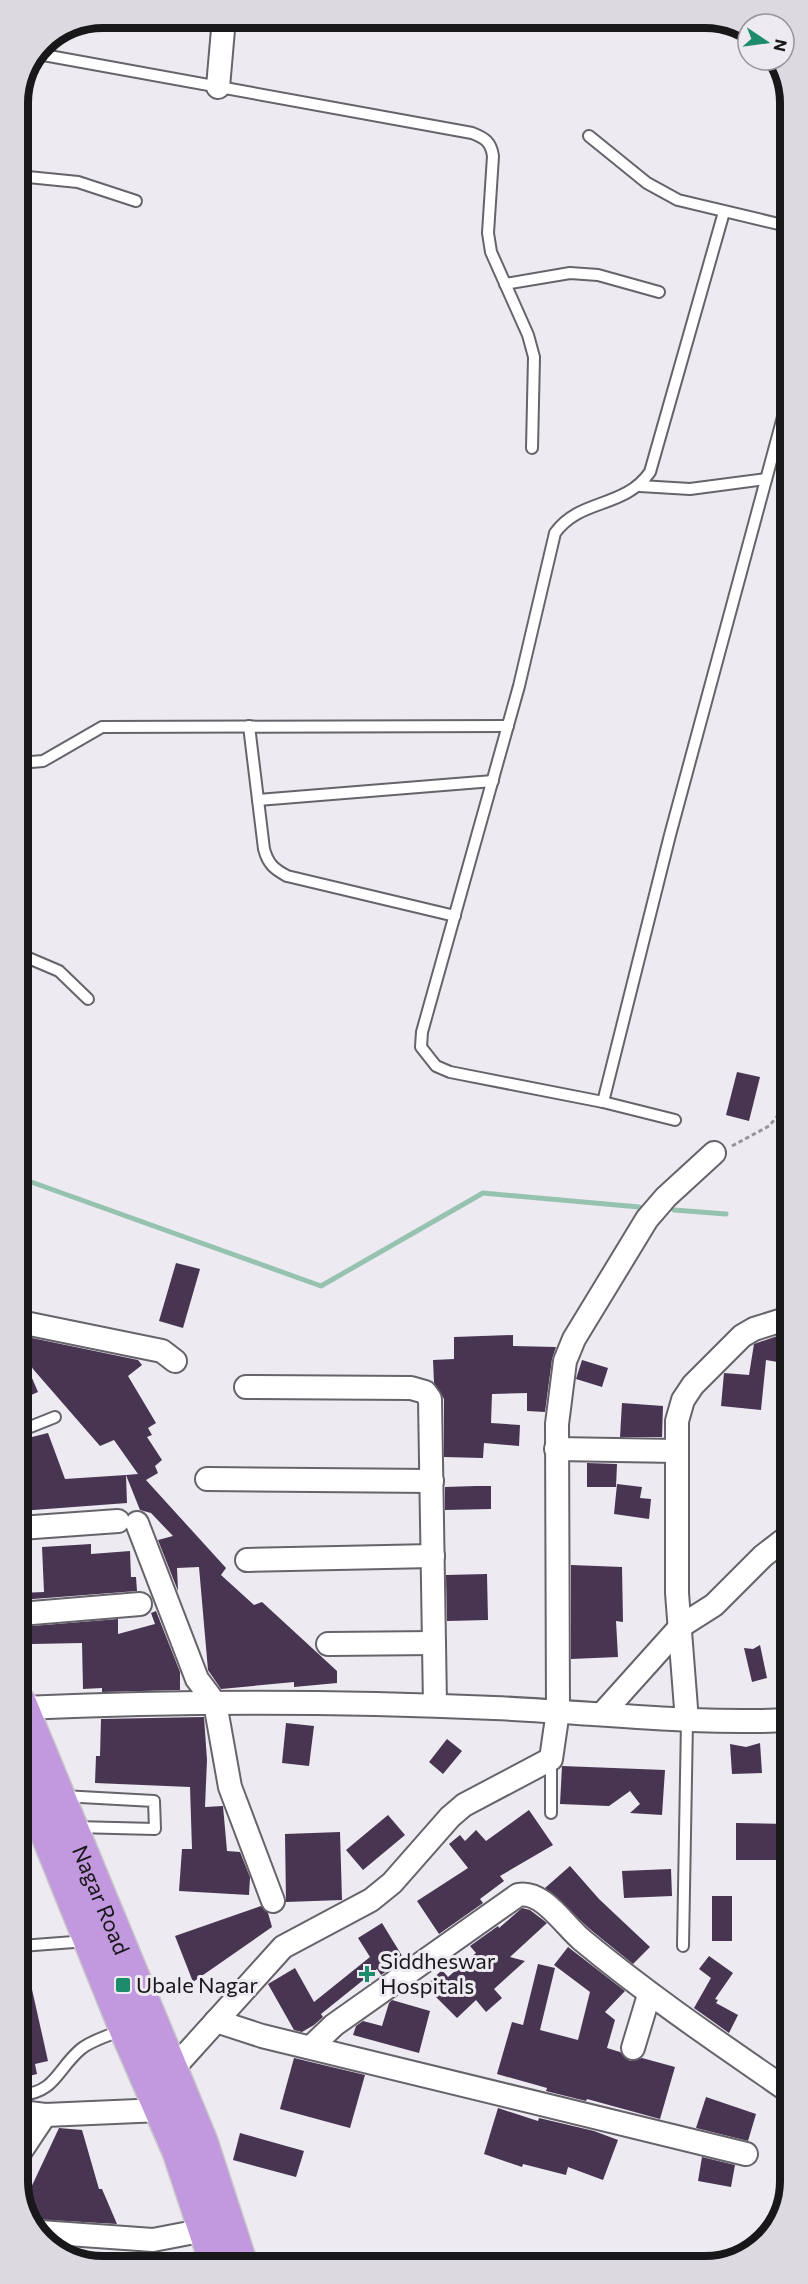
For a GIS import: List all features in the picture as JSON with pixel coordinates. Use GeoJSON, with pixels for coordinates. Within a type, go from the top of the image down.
{"type":"FeatureCollection","features":[{"type":"Feature","properties":{"kind":"highway","name":"Nagar Road"},"geometry":{"type":"LineString","coordinates":[[28,1754],[33,1786],[126,2029],[173,2107],[238,2255]]}},
{"type":"Feature","properties":{"kind":"highway","name":"Nagar Road"},"geometry":{"type":"LineString","coordinates":[[33,1786],[72,1827],[172,2070],[173,2107],[179,2151],[214,2255]]}},
{"type":"Feature","properties":{"kind":"street"},"geometry":{"type":"LineString","coordinates":[[218,87],[223,28]]}},
{"type":"Feature","properties":{"kind":"street"},"geometry":{"type":"LineString","coordinates":[[172,2070],[283,1947],[371,1900],[392,1883],[450,1817],[464,1805],[551,1759],[558,1711],[556,1449],[565,1361],[574,1339],[647,1219],[666,1197],[714,1153]]}},
{"type":"Feature","properties":{"kind":"street"},"geometry":{"type":"LineString","coordinates":[[687,1721],[677,1593],[677,1421],[683,1400],[693,1385],[742,1336],[754,1329],[780,1321]]}},
{"type":"Feature","properties":{"kind":"street"},"geometry":{"type":"LineString","coordinates":[[28,1324],[162,1352],[175,1361]]}},
{"type":"Feature","properties":{"kind":"street"},"geometry":{"type":"LineString","coordinates":[[246,1387],[411,1388],[425,1392],[430,1399],[435,1705]]}},
{"type":"Feature","properties":{"kind":"street"},"geometry":{"type":"LineString","coordinates":[[556,1449],[677,1451]]}},
{"type":"Feature","properties":{"kind":"street"},"geometry":{"type":"LineString","coordinates":[[207,1479],[432,1481]]}},
{"type":"Feature","properties":{"kind":"street"},"geometry":{"type":"LineString","coordinates":[[28,1528],[128,1522],[197,1679],[215,1703],[230,1786],[273,1901]]}},
{"type":"Feature","properties":{"kind":"street"},"geometry":{"type":"LineString","coordinates":[[602,1714],[681,1626],[714,1605],[763,1556],[780,1543]]}},
{"type":"Feature","properties":{"kind":"street"},"geometry":{"type":"LineString","coordinates":[[247,1560],[433,1556]]}},
{"type":"Feature","properties":{"kind":"street"},"geometry":{"type":"LineString","coordinates":[[28,1613],[140,1604]]}},
{"type":"Feature","properties":{"kind":"street"},"geometry":{"type":"LineString","coordinates":[[328,1644],[434,1643]]}},
{"type":"Feature","properties":{"kind":"street"},"geometry":{"type":"LineString","coordinates":[[28,1706],[151,1702],[435,1705],[558,1711],[687,1721],[780,1719]]}},
{"type":"Feature","properties":{"kind":"street"},"geometry":{"type":"LineString","coordinates":[[311,2047],[334,2025],[518,1895],[526,1893],[542,1901],[571,1931],[649,1995],[780,2085]]}},
{"type":"Feature","properties":{"kind":"street"},"geometry":{"type":"LineString","coordinates":[[633,2048],[649,1995]]}},
{"type":"Feature","properties":{"kind":"street"},"geometry":{"type":"LineString","coordinates":[[216,2021],[311,2047],[746,2154]]}},
{"type":"Feature","properties":{"kind":"street"},"geometry":{"type":"LineString","coordinates":[[28,2113],[45,2115],[173,2107]]}},
{"type":"Feature","properties":{"kind":"street"},"geometry":{"type":"LineString","coordinates":[[28,2140],[45,2115]]}},
{"type":"Feature","properties":{"kind":"street"},"geometry":{"type":"LineString","coordinates":[[49,2233],[153,2240],[205,2230]]}},
{"type":"Feature","properties":{"kind":"lane"},"geometry":{"type":"LineString","coordinates":[[46,55],[484,137],[492,146],[493,156],[488,233],[491,252],[528,335],[534,357],[532,448]]}},
{"type":"Feature","properties":{"kind":"lane"},"geometry":{"type":"LineString","coordinates":[[589,136],[660,192],[678,200],[780,224]]}},
{"type":"Feature","properties":{"kind":"lane"},"geometry":{"type":"LineString","coordinates":[[29,177],[78,182],[136,201]]}},
{"type":"Feature","properties":{"kind":"lane"},"geometry":{"type":"LineString","coordinates":[[675,1120],[603,1102],[450,1072],[436,1066],[426,1057],[421,1047],[422,1032],[508,726],[555,533],[564,520],[575,513],[625,496],[640,486],[650,472],[724,212]]}},
{"type":"Feature","properties":{"kind":"lane"},"geometry":{"type":"LineString","coordinates":[[505,284],[570,273],[598,275],[659,292]]}},
{"type":"Feature","properties":{"kind":"lane"},"geometry":{"type":"LineString","coordinates":[[603,1102],[670,835],[780,430]]}},
{"type":"Feature","properties":{"kind":"lane"},"geometry":{"type":"LineString","coordinates":[[640,486],[690,489],[766,479]]}},
{"type":"Feature","properties":{"kind":"lane"},"geometry":{"type":"LineString","coordinates":[[249,726],[264,849],[267,861],[274,869],[287,876],[455,916]]}},
{"type":"Feature","properties":{"kind":"lane"},"geometry":{"type":"LineString","coordinates":[[29,762],[43,761],[102,727],[508,726]]}},
{"type":"Feature","properties":{"kind":"lane"},"geometry":{"type":"LineString","coordinates":[[258,800],[493,781]]}},
{"type":"Feature","properties":{"kind":"lane"},"geometry":{"type":"LineString","coordinates":[[29,958],[59,971],[88,999]]}},
{"type":"Feature","properties":{"kind":"lane"},"geometry":{"type":"LineString","coordinates":[[28,1428],[55,1417]]}},
{"type":"Feature","properties":{"kind":"lane"},"geometry":{"type":"LineString","coordinates":[[682,1946],[687,1721]]}},
{"type":"Feature","properties":{"kind":"lane"},"geometry":{"type":"LineString","coordinates":[[551,1759],[551,1813]]}},
{"type":"Feature","properties":{"kind":"lane"},"geometry":{"type":"LineString","coordinates":[[33,1786],[154,1801],[155,1829],[72,1827]]}},
{"type":"Feature","properties":{"kind":"lane"},"geometry":{"type":"LineString","coordinates":[[28,1945],[91,1941]]}},
{"type":"Feature","properties":{"kind":"lane"},"geometry":{"type":"LineString","coordinates":[[28,2095],[46,2089],[83,2047],[126,2029]]}},
{"type":"Feature","properties":{"kind":"path"},"geometry":{"type":"LineString","coordinates":[[714,1153],[769,1126],[780,1113]]}},
{"type":"Feature","properties":{"kind":"building"},"geometry":{"type":"Polygon","coordinates":[[[737,1072],[760,1077],[749,1121],[726,1115],[737,1072]]]}},
{"type":"Feature","properties":{"kind":"building"},"geometry":{"type":"Polygon","coordinates":[[[176,1263],[200,1269],[183,1328],[159,1321],[176,1263]]]}},
{"type":"Feature","properties":{"kind":"building"},"geometry":{"type":"Polygon","coordinates":[[[513,1335],[513,1346],[556,1347],[552,1359],[545,1412],[527,1411],[527,1393],[492,1394],[491,1423],[520,1425],[519,1446],[484,1443],[483,1458],[444,1457],[444,1399],[434,1383],[433,1360],[454,1359],[454,1337],[513,1335]]]}},
{"type":"Feature","properties":{"kind":"building"},"geometry":{"type":"Polygon","coordinates":[[[780,1335],[780,1362],[766,1360],[761,1410],[721,1406],[724,1373],[749,1375],[754,1344],[780,1335]]]}},
{"type":"Feature","properties":{"kind":"building"},"geometry":{"type":"Polygon","coordinates":[[[32,1338],[138,1360],[142,1365],[128,1376],[156,1423],[148,1428],[152,1435],[147,1437],[162,1460],[155,1466],[158,1473],[146,1480],[226,1568],[221,1575],[254,1605],[262,1602],[337,1671],[337,1683],[294,1687],[294,1682],[221,1689],[208,1670],[199,1567],[177,1568],[178,1591],[158,1540],[173,1536],[151,1513],[140,1510],[126,1475],[138,1474],[114,1440],[100,1446],[33,1369],[28,1361],[28,1341],[32,1338]]]}},
{"type":"Feature","properties":{"kind":"building"},"geometry":{"type":"Polygon","coordinates":[[[582,1360],[608,1368],[602,1387],[576,1379],[582,1360]]]}},
{"type":"Feature","properties":{"kind":"building"},"geometry":{"type":"Polygon","coordinates":[[[32,1378],[38,1392],[28,1396],[28,1380],[32,1378]]]}},
{"type":"Feature","properties":{"kind":"building"},"geometry":{"type":"Polygon","coordinates":[[[622,1403],[663,1406],[662,1437],[620,1437],[622,1403]]]}},
{"type":"Feature","properties":{"kind":"building"},"geometry":{"type":"Polygon","coordinates":[[[48,1433],[65,1479],[126,1475],[127,1503],[28,1510],[28,1438],[48,1433]]]}},
{"type":"Feature","properties":{"kind":"building"},"geometry":{"type":"Polygon","coordinates":[[[587,1463],[617,1464],[616,1487],[587,1487],[587,1463]]]}},
{"type":"Feature","properties":{"kind":"building"},"geometry":{"type":"Polygon","coordinates":[[[617,1484],[642,1487],[640,1498],[651,1499],[649,1519],[614,1514],[617,1484]]]}},
{"type":"Feature","properties":{"kind":"building"},"geometry":{"type":"Polygon","coordinates":[[[491,1486],[491,1509],[445,1510],[445,1487],[491,1486]]]}},
{"type":"Feature","properties":{"kind":"building"},"geometry":{"type":"Polygon","coordinates":[[[91,1544],[91,1554],[130,1551],[131,1577],[136,1577],[137,1591],[28,1599],[28,1593],[44,1592],[42,1547],[91,1544]]]}},
{"type":"Feature","properties":{"kind":"building"},"geometry":{"type":"Polygon","coordinates":[[[571,1565],[622,1567],[623,1622],[616,1621],[618,1657],[571,1659],[571,1565]]]}},
{"type":"Feature","properties":{"kind":"building"},"geometry":{"type":"Polygon","coordinates":[[[487,1574],[488,1620],[447,1621],[446,1575],[487,1574]]]}},
{"type":"Feature","properties":{"kind":"building"},"geometry":{"type":"Polygon","coordinates":[[[156,1611],[180,1672],[180,1690],[102,1692],[102,1688],[83,1689],[82,1643],[32,1644],[32,1637],[28,1638],[28,1626],[118,1619],[118,1634],[155,1624],[151,1613],[156,1611]]]}},
{"type":"Feature","properties":{"kind":"building"},"geometry":{"type":"Polygon","coordinates":[[[760,1645],[767,1678],[752,1682],[744,1648],[753,1649],[760,1645]]]}},
{"type":"Feature","properties":{"kind":"building"},"geometry":{"type":"Polygon","coordinates":[[[204,1717],[207,1760],[205,1807],[223,1806],[227,1851],[240,1852],[250,1877],[249,1895],[179,1891],[182,1849],[192,1849],[190,1787],[95,1783],[96,1756],[100,1756],[101,1719],[204,1717]]]}},
{"type":"Feature","properties":{"kind":"building"},"geometry":{"type":"Polygon","coordinates":[[[286,1723],[314,1726],[309,1766],[282,1763],[286,1723]]]}},
{"type":"Feature","properties":{"kind":"building"},"geometry":{"type":"Polygon","coordinates":[[[447,1739],[462,1751],[443,1774],[429,1762],[447,1739]]]}},
{"type":"Feature","properties":{"kind":"building"},"geometry":{"type":"Polygon","coordinates":[[[760,1743],[762,1773],[732,1774],[730,1744],[746,1747],[760,1743]]]}},
{"type":"Feature","properties":{"kind":"building"},"geometry":{"type":"Polygon","coordinates":[[[562,1766],[665,1770],[662,1815],[630,1813],[640,1804],[630,1791],[609,1806],[560,1804],[562,1766]]]}},
{"type":"Feature","properties":{"kind":"building"},"geometry":{"type":"Polygon","coordinates":[[[529,1810],[553,1845],[500,1876],[504,1881],[480,1899],[483,1903],[439,1934],[417,1901],[468,1868],[449,1844],[460,1835],[465,1841],[476,1830],[486,1841],[529,1810]]]}},
{"type":"Feature","properties":{"kind":"building"},"geometry":{"type":"Polygon","coordinates":[[[388,1815],[405,1835],[363,1870],[346,1850],[388,1815]]]}},
{"type":"Feature","properties":{"kind":"building"},"geometry":{"type":"Polygon","coordinates":[[[736,1823],[780,1824],[780,1860],[736,1860],[736,1823]]]}},
{"type":"Feature","properties":{"kind":"building"},"geometry":{"type":"Polygon","coordinates":[[[340,1832],[342,1900],[286,1902],[285,1834],[340,1832]]]}},
{"type":"Feature","properties":{"kind":"building"},"geometry":{"type":"Polygon","coordinates":[[[570,1866],[599,1899],[650,1947],[633,1964],[545,1888],[570,1866]]]}},
{"type":"Feature","properties":{"kind":"building"},"geometry":{"type":"Polygon","coordinates":[[[671,1869],[672,1896],[624,1898],[622,1871],[671,1869]]]}},
{"type":"Feature","properties":{"kind":"building"},"geometry":{"type":"Polygon","coordinates":[[[712,1896],[732,1896],[732,1941],[712,1941],[712,1896]]]}},
{"type":"Feature","properties":{"kind":"building"},"geometry":{"type":"Polygon","coordinates":[[[261,1906],[268,1913],[272,1927],[193,1982],[175,1936],[261,1906]]]}},
{"type":"Feature","properties":{"kind":"building"},"geometry":{"type":"Polygon","coordinates":[[[522,1908],[530,1910],[547,1923],[510,1957],[525,1961],[494,1989],[502,1998],[486,2012],[476,2000],[457,2018],[425,1986],[442,1970],[448,1977],[476,1953],[470,1946],[498,1926],[499,1928],[522,1908]]]}},
{"type":"Feature","properties":{"kind":"building"},"geometry":{"type":"Polygon","coordinates":[[[382,1923],[404,1959],[381,1975],[377,1969],[321,2014],[323,2017],[314,2025],[302,2032],[294,2030],[268,1984],[295,1968],[314,2002],[370,1957],[358,1938],[382,1923]]]}},
{"type":"Feature","properties":{"kind":"building"},"geometry":{"type":"Polygon","coordinates":[[[568,1947],[625,1991],[605,2012],[615,2020],[607,2048],[620,2052],[630,2061],[642,2058],[675,2067],[660,2119],[587,2099],[586,2101],[546,2091],[547,2088],[497,2074],[512,2022],[523,2025],[538,1964],[555,1968],[540,2030],[578,2040],[590,1992],[554,1965],[568,1947]]]}},
{"type":"Feature","properties":{"kind":"building"},"geometry":{"type":"Polygon","coordinates":[[[709,1956],[733,1973],[715,1999],[718,2000],[716,2003],[738,2015],[729,2033],[694,2008],[711,1978],[699,1969],[709,1956]]]}},
{"type":"Feature","properties":{"kind":"building"},"geometry":{"type":"Polygon","coordinates":[[[28,1972],[48,2061],[35,2064],[37,2074],[28,2076],[28,1972]]]}},
{"type":"Feature","properties":{"kind":"building"},"geometry":{"type":"Polygon","coordinates":[[[392,2000],[430,2011],[419,2053],[353,2035],[356,2026],[363,2021],[382,2026],[392,2000]]]}},
{"type":"Feature","properties":{"kind":"building"},"geometry":{"type":"Polygon","coordinates":[[[294,2058],[365,2075],[350,2128],[280,2109],[294,2058]]]}},
{"type":"Feature","properties":{"kind":"building"},"geometry":{"type":"Polygon","coordinates":[[[706,2097],[756,2114],[748,2141],[696,2128],[706,2097]]]}},
{"type":"Feature","properties":{"kind":"building"},"geometry":{"type":"Polygon","coordinates":[[[498,2108],[538,2121],[539,2118],[594,2131],[618,2140],[603,2180],[568,2167],[566,2175],[523,2164],[522,2167],[484,2154],[498,2108]]]}},
{"type":"Feature","properties":{"kind":"building"},"geometry":{"type":"Polygon","coordinates":[[[59,2128],[82,2130],[99,2189],[102,2189],[117,2224],[40,2219],[29,2191],[59,2128]]]}},
{"type":"Feature","properties":{"kind":"building"},"geometry":{"type":"Polygon","coordinates":[[[240,2133],[304,2151],[296,2177],[233,2160],[240,2133]]]}},
{"type":"Feature","properties":{"kind":"building"},"geometry":{"type":"Polygon","coordinates":[[[702,2157],[735,2165],[731,2187],[698,2181],[702,2157]]]}},
{"type":"Feature","properties":{"kind":"waterway"},"geometry":{"type":"LineString","coordinates":[[28,1181],[321,1286],[483,1193],[639,1207]]}},
{"type":"Feature","properties":{"kind":"waterway"},"geometry":{"type":"LineString","coordinates":[[674,1210],[726,1214]]}},
{"type":"Feature","properties":{"kind":"place","name":"Siddheswar Hospitals"},"geometry":{"type":"Point","coordinates":[367,1974]}},
{"type":"Feature","properties":{"kind":"place","name":"Ubale Nagar"},"geometry":{"type":"Point","coordinates":[123,1985]}}]}
